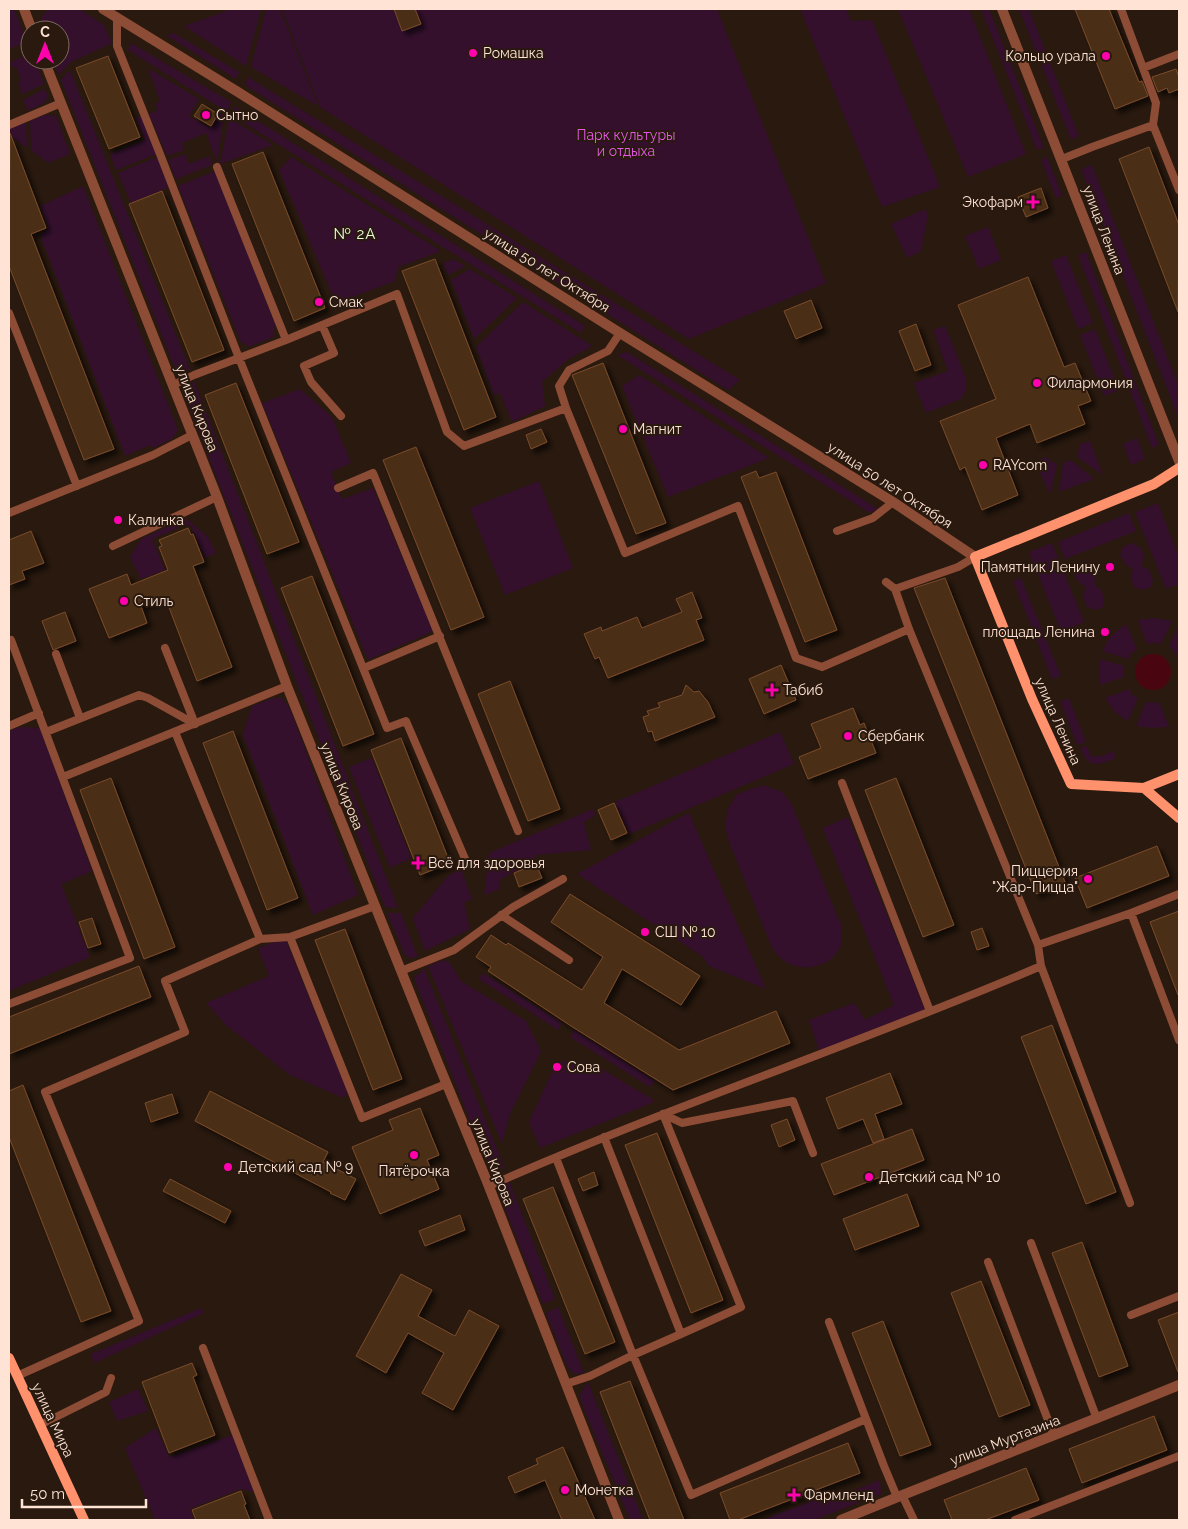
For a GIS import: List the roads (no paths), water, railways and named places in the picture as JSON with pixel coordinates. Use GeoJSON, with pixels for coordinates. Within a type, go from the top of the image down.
{"type":"FeatureCollection","features":[{"type":"Feature","properties":{"kind":"main road"},"geometry":{"type":"LineString","coordinates":[[975,557],[1154,484],[1179,468]]}},
{"type":"Feature","properties":{"kind":"main road","name":"улица Ленина"},"geometry":{"type":"LineString","coordinates":[[975,557],[1032,698],[1071,784],[1144,788]]}},
{"type":"Feature","properties":{"kind":"main road"},"geometry":{"type":"LineString","coordinates":[[1179,774],[1144,788],[1179,818]]}},
{"type":"Feature","properties":{"kind":"main road","name":"улица Мира"},"geometry":{"type":"LineString","coordinates":[[9,1358],[13,1373],[40,1425],[84,1520]]}},
{"type":"Feature","properties":{"kind":"street","name":"улица 50 лет Октября"},"geometry":{"type":"LineString","coordinates":[[103,9],[893,502],[975,557]]}},
{"type":"Feature","properties":{"kind":"street","name":"улица Ленина"},"geometry":{"type":"LineString","coordinates":[[1002,9],[1179,461]]}},
{"type":"Feature","properties":{"kind":"street","name":"улица Кирова"},"geometry":{"type":"LineString","coordinates":[[48,70],[217,497],[287,686],[446,1084],[489,1186],[598,1472],[619,1520]]}},
{"type":"Feature","properties":{"kind":"street","name":"улица Муртазина"},"geometry":{"type":"LineString","coordinates":[[841,1520],[1179,1385]]}},
{"type":"Feature","properties":{"kind":"lane"},"geometry":{"type":"LineString","coordinates":[[1121,9],[1156,103],[1153,124],[1179,190]]}},
{"type":"Feature","properties":{"kind":"lane"},"geometry":{"type":"LineString","coordinates":[[117,18],[117,46],[387,728],[406,721],[466,861]]}},
{"type":"Feature","properties":{"kind":"lane"},"geometry":{"type":"LineString","coordinates":[[1143,68],[1179,54]]}},
{"type":"Feature","properties":{"kind":"lane"},"geometry":{"type":"LineString","coordinates":[[9,125],[61,103]]}},
{"type":"Feature","properties":{"kind":"lane"},"geometry":{"type":"LineString","coordinates":[[1062,159],[1153,124]]}},
{"type":"Feature","properties":{"kind":"lane"},"geometry":{"type":"LineString","coordinates":[[217,167],[286,340]]}},
{"type":"Feature","properties":{"kind":"lane"},"geometry":{"type":"LineString","coordinates":[[172,385],[396,294],[447,432],[464,446],[566,408]]}},
{"type":"Feature","properties":{"kind":"lane"},"geometry":{"type":"LineString","coordinates":[[9,313],[77,486]]}},
{"type":"Feature","properties":{"kind":"lane"},"geometry":{"type":"LineString","coordinates":[[322,325],[334,353],[304,366],[311,382],[342,416]]}},
{"type":"Feature","properties":{"kind":"lane"},"geometry":{"type":"LineString","coordinates":[[620,332],[608,351],[569,370],[559,386],[566,408],[625,553],[738,506],[796,658],[822,667],[909,629]]}},
{"type":"Feature","properties":{"kind":"lane"},"geometry":{"type":"LineString","coordinates":[[9,513],[153,455],[192,435]]}},
{"type":"Feature","properties":{"kind":"lane"},"geometry":{"type":"LineString","coordinates":[[338,488],[373,473],[518,831]]}},
{"type":"Feature","properties":{"kind":"lane"},"geometry":{"type":"LineString","coordinates":[[113,546],[217,497]]}},
{"type":"Feature","properties":{"kind":"lane"},"geometry":{"type":"LineString","coordinates":[[837,531],[873,518],[893,502]]}},
{"type":"Feature","properties":{"kind":"lane"},"geometry":{"type":"LineString","coordinates":[[895,589],[958,567],[975,557]]}},
{"type":"Feature","properties":{"kind":"lane"},"geometry":{"type":"LineString","coordinates":[[886,582],[895,589],[909,629],[1038,945],[1041,966],[1130,1203]]}},
{"type":"Feature","properties":{"kind":"lane"},"geometry":{"type":"LineString","coordinates":[[364,668],[440,636]]}},
{"type":"Feature","properties":{"kind":"lane"},"geometry":{"type":"LineString","coordinates":[[9,641],[11,640],[39,713],[130,958],[9,1004]]}},
{"type":"Feature","properties":{"kind":"lane"},"geometry":{"type":"LineString","coordinates":[[165,648],[195,724]]}},
{"type":"Feature","properties":{"kind":"lane"},"geometry":{"type":"LineString","coordinates":[[56,654],[80,718]]}},
{"type":"Feature","properties":{"kind":"lane"},"geometry":{"type":"LineString","coordinates":[[63,777],[287,686]]}},
{"type":"Feature","properties":{"kind":"lane"},"geometry":{"type":"LineString","coordinates":[[46,732],[139,695],[195,724]]}},
{"type":"Feature","properties":{"kind":"lane"},"geometry":{"type":"LineString","coordinates":[[9,726],[39,713]]}},
{"type":"Feature","properties":{"kind":"lane"},"geometry":{"type":"LineString","coordinates":[[175,732],[260,938]]}},
{"type":"Feature","properties":{"kind":"lane"},"geometry":{"type":"LineString","coordinates":[[842,783],[930,1011]]}},
{"type":"Feature","properties":{"kind":"lane"},"geometry":{"type":"LineString","coordinates":[[401,971],[454,950],[513,907],[563,879]]}},
{"type":"Feature","properties":{"kind":"lane"},"geometry":{"type":"LineString","coordinates":[[1038,945],[1179,894]]}},
{"type":"Feature","properties":{"kind":"lane"},"geometry":{"type":"LineString","coordinates":[[13,1373],[139,1321],[45,1092],[186,1032],[165,981],[260,938],[290,937],[375,906]]}},
{"type":"Feature","properties":{"kind":"lane"},"geometry":{"type":"LineString","coordinates":[[1130,913],[1179,1040]]}},
{"type":"Feature","properties":{"kind":"lane"},"geometry":{"type":"LineString","coordinates":[[501,915],[570,960]]}},
{"type":"Feature","properties":{"kind":"lane"},"geometry":{"type":"LineString","coordinates":[[290,937],[362,1118],[446,1084]]}},
{"type":"Feature","properties":{"kind":"lane"},"geometry":{"type":"LineString","coordinates":[[489,1186],[604,1137],[976,994],[1041,966]]}},
{"type":"Feature","properties":{"kind":"lane"},"geometry":{"type":"LineString","coordinates":[[664,1114],[682,1122],[793,1101],[813,1153]]}},
{"type":"Feature","properties":{"kind":"lane"},"geometry":{"type":"LineString","coordinates":[[566,1384],[590,1376],[741,1307],[664,1114]]}},
{"type":"Feature","properties":{"kind":"lane"},"geometry":{"type":"LineString","coordinates":[[604,1137],[681,1334]]}},
{"type":"Feature","properties":{"kind":"lane"},"geometry":{"type":"LineString","coordinates":[[556,1158],[633,1355],[691,1495],[866,1419]]}},
{"type":"Feature","properties":{"kind":"lane"},"geometry":{"type":"LineString","coordinates":[[1031,1244],[1097,1419]]}},
{"type":"Feature","properties":{"kind":"lane"},"geometry":{"type":"LineString","coordinates":[[988,1262],[1054,1436]]}},
{"type":"Feature","properties":{"kind":"lane"},"geometry":{"type":"LineString","coordinates":[[1130,1315],[1179,1296]]}},
{"type":"Feature","properties":{"kind":"lane"},"geometry":{"type":"LineString","coordinates":[[829,1322],[884,1466],[914,1520]]}},
{"type":"Feature","properties":{"kind":"lane"},"geometry":{"type":"LineString","coordinates":[[203,1348],[269,1520]]}},
{"type":"Feature","properties":{"kind":"lane"},"geometry":{"type":"LineString","coordinates":[[40,1425],[106,1392],[111,1378]]}},
{"type":"Feature","properties":{"kind":"lane"},"geometry":{"type":"LineString","coordinates":[[1015,1520],[1179,1456]]}},
{"type":"Feature","properties":{"kind":"place","name":"Ромашка"},"geometry":{"type":"Point","coordinates":[473,53]}},
{"type":"Feature","properties":{"kind":"place","name":"Кольцо урала"},"geometry":{"type":"Point","coordinates":[1106,56]}},
{"type":"Feature","properties":{"kind":"place","name":"Сытно"},"geometry":{"type":"Point","coordinates":[206,115]}},
{"type":"Feature","properties":{"kind":"place","name":"Экофарм"},"geometry":{"type":"Point","coordinates":[1033,202]}},
{"type":"Feature","properties":{"kind":"place","name":"Смак"},"geometry":{"type":"Point","coordinates":[319,302]}},
{"type":"Feature","properties":{"kind":"place","name":"Филармония"},"geometry":{"type":"Point","coordinates":[1037,383]}},
{"type":"Feature","properties":{"kind":"place","name":"Магнит"},"geometry":{"type":"Point","coordinates":[623,429]}},
{"type":"Feature","properties":{"kind":"place","name":"RAYcom"},"geometry":{"type":"Point","coordinates":[983,465]}},
{"type":"Feature","properties":{"kind":"place","name":"Калинка"},"geometry":{"type":"Point","coordinates":[118,520]}},
{"type":"Feature","properties":{"kind":"place","name":"Памятник Ленину"},"geometry":{"type":"Point","coordinates":[1110,567]}},
{"type":"Feature","properties":{"kind":"place","name":"Стиль"},"geometry":{"type":"Point","coordinates":[124,601]}},
{"type":"Feature","properties":{"kind":"place","name":"площадь Ленина"},"geometry":{"type":"Point","coordinates":[1105,632]}},
{"type":"Feature","properties":{"kind":"place","name":"Табиб"},"geometry":{"type":"Point","coordinates":[772,690]}},
{"type":"Feature","properties":{"kind":"place","name":"Сбербанк"},"geometry":{"type":"Point","coordinates":[848,736]}},
{"type":"Feature","properties":{"kind":"place","name":"Всё для здоровья"},"geometry":{"type":"Point","coordinates":[418,863]}},
{"type":"Feature","properties":{"kind":"place","name":"Пиццерия \"Жар-Пицца\""},"geometry":{"type":"Point","coordinates":[1088,879]}},
{"type":"Feature","properties":{"kind":"place","name":"СШ № 10"},"geometry":{"type":"Point","coordinates":[645,932]}},
{"type":"Feature","properties":{"kind":"place","name":"Сова"},"geometry":{"type":"Point","coordinates":[557,1067]}},
{"type":"Feature","properties":{"kind":"place","name":"Пятёрочка"},"geometry":{"type":"Point","coordinates":[414,1155]}},
{"type":"Feature","properties":{"kind":"place","name":"Детский сад № 9"},"geometry":{"type":"Point","coordinates":[228,1167]}},
{"type":"Feature","properties":{"kind":"place","name":"Детский сад № 10"},"geometry":{"type":"Point","coordinates":[869,1177]}},
{"type":"Feature","properties":{"kind":"place","name":"Монетка"},"geometry":{"type":"Point","coordinates":[565,1490]}},
{"type":"Feature","properties":{"kind":"place","name":"Фармленд"},"geometry":{"type":"Point","coordinates":[794,1495]}},
{"type":"Feature","properties":{"kind":"district","name":"№ 2А"},"geometry":{"type":"Point","coordinates":[355,234]}},
{"type":"Feature","properties":{"kind":"park label","name":"Парк культуры и отдыха"},"geometry":{"type":"Point","coordinates":[626,144]}}]}
